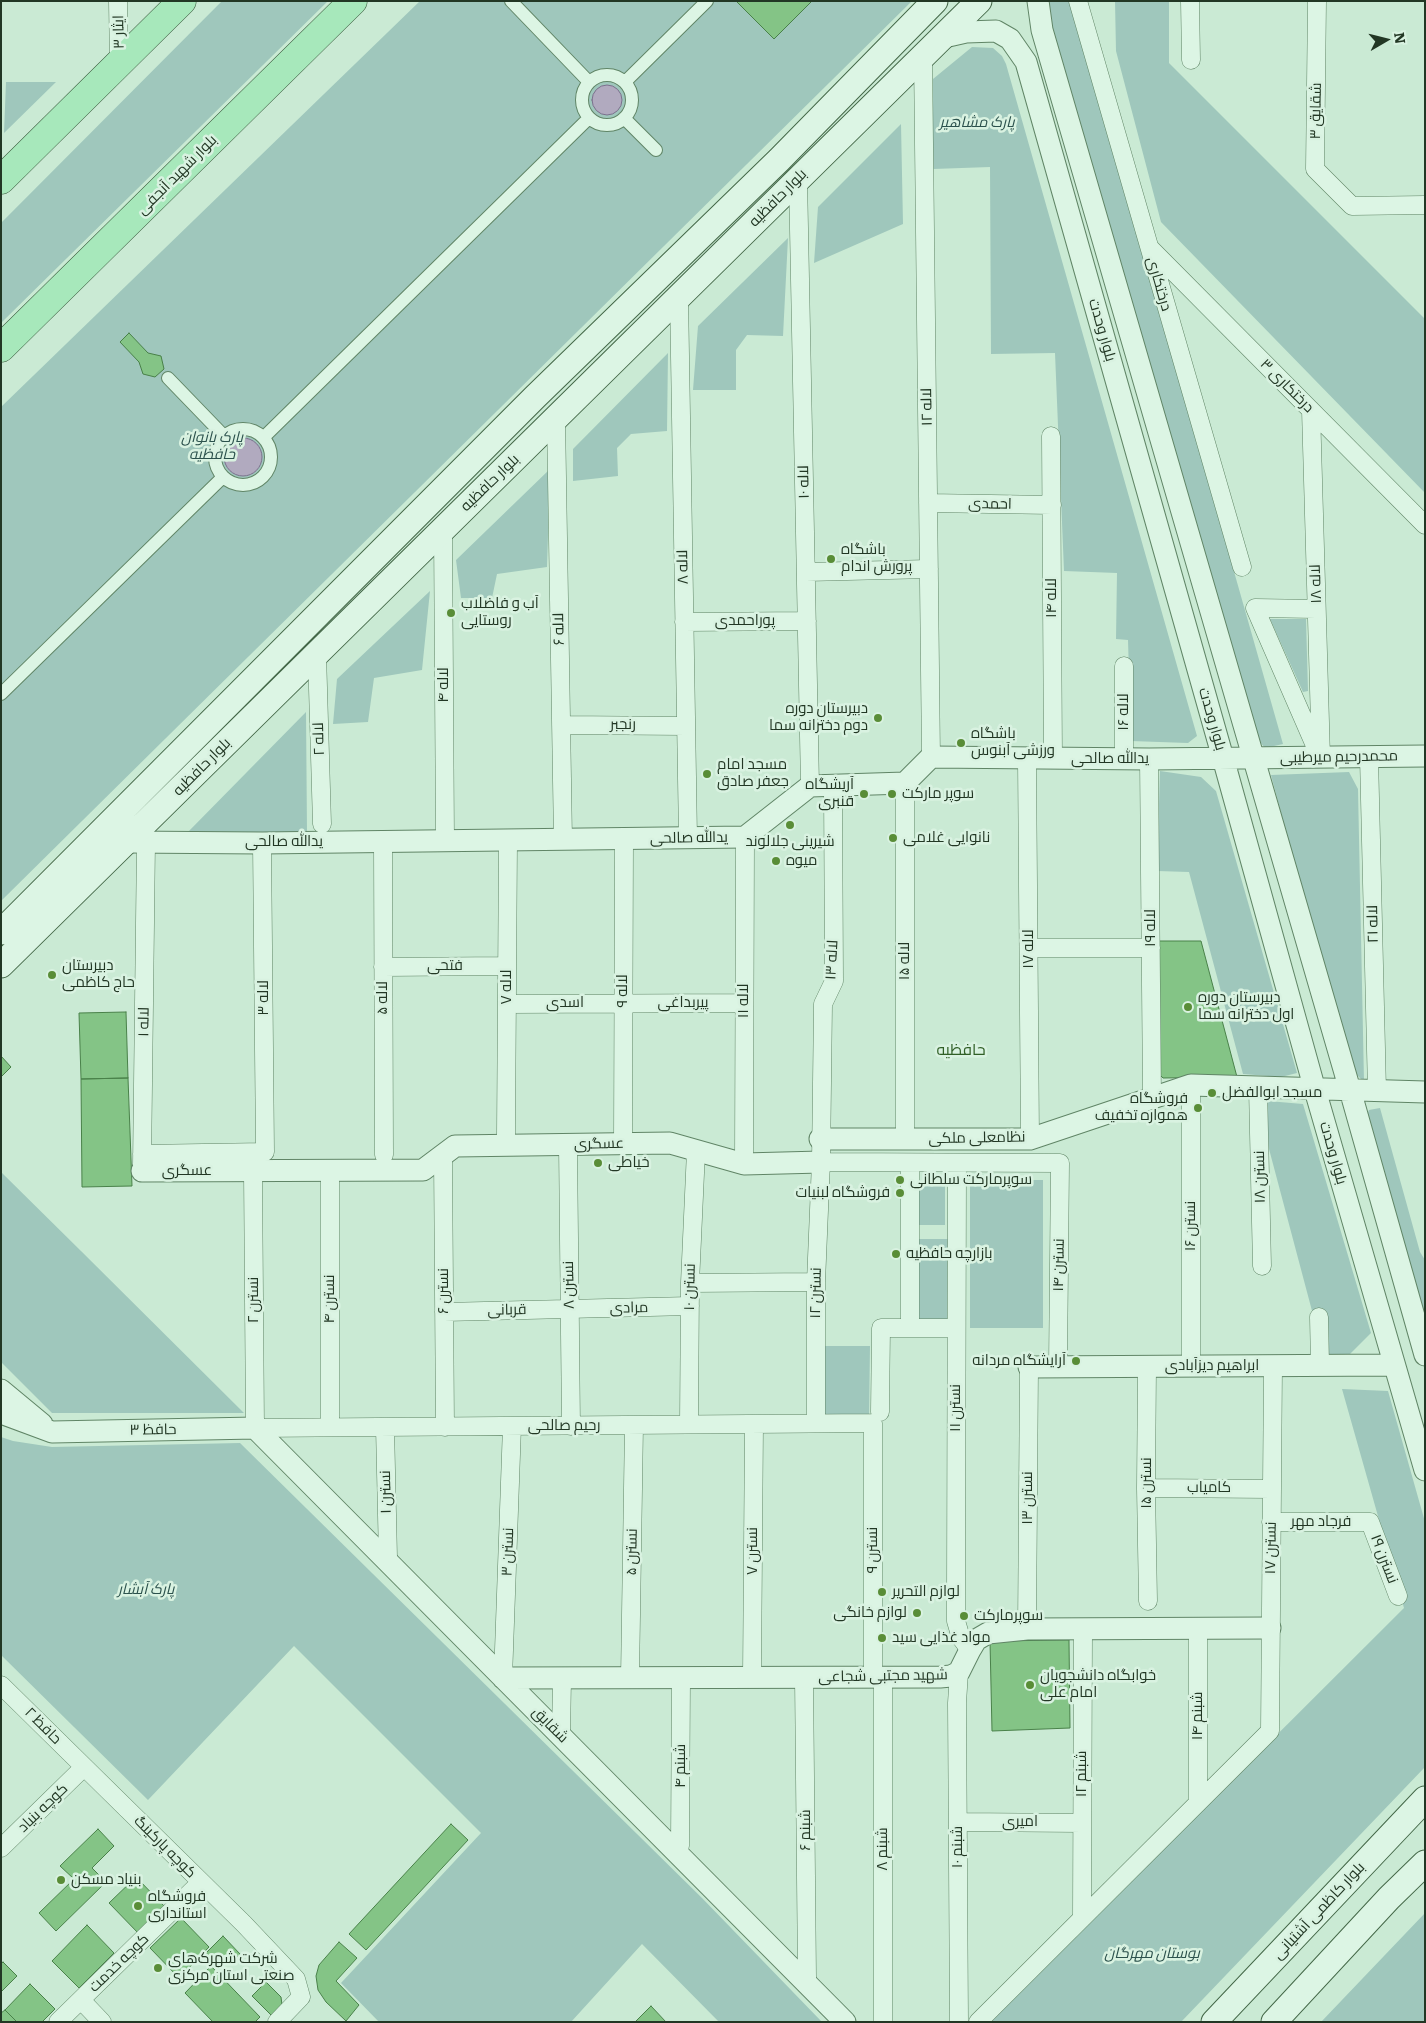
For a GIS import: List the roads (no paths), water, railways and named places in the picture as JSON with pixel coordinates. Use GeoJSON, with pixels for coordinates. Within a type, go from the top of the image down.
{"type":"FeatureCollection","features":[{"type":"Feature","properties":{"kind":"main road"},"geometry":{"type":"LineString","coordinates":[[1,180],[182,1]]}},
{"type":"Feature","properties":{"kind":"main road","name":"بلوار شهید آنجفی"},"geometry":{"type":"LineString","coordinates":[[1,348],[353,1]]}},
{"type":"Feature","properties":{"kind":"main road","name":"بلوار حافظیه"},"geometry":{"type":"LineString","coordinates":[[1,965],[127,836],[535,397],[779,160],[935,1]]}},
{"type":"Feature","properties":{"kind":"main road","name":"بلوار حافظیه"},"geometry":{"type":"LineString","coordinates":[[1,932],[127,836],[317,654],[798,178],[980,1]]}},
{"type":"Feature","properties":{"kind":"main road"},"geometry":{"type":"LineString","coordinates":[[535,397],[556,418]]}},
{"type":"Feature","properties":{"kind":"main road","name":"بلوار کاظمی آشتیانی"},"geometry":{"type":"LineString","coordinates":[[1214,2022],[1425,1799]]}},
{"type":"Feature","properties":{"kind":"main road"},"geometry":{"type":"LineString","coordinates":[[1274,2022],[1425,1863]]}},
{"type":"Feature","properties":{"kind":"street","name":"ایثار ۳"},"geometry":{"type":"LineString","coordinates":[[118,1],[119,63]]}},
{"type":"Feature","properties":{"kind":"street"},"geometry":{"type":"LineString","coordinates":[[511,1],[589,82]]}},
{"type":"Feature","properties":{"kind":"street"},"geometry":{"type":"LineString","coordinates":[[625,82],[707,1]]}},
{"type":"Feature","properties":{"kind":"street","name":"بلوار وحدت"},"geometry":{"type":"LineString","coordinates":[[1038,1],[1042,30],[1350,1090],[1425,1355]]}},
{"type":"Feature","properties":{"kind":"street","name":"درختکاری"},"geometry":{"type":"LineString","coordinates":[[1078,1],[1242,567]]}},
{"type":"Feature","properties":{"kind":"street"},"geometry":{"type":"LineString","coordinates":[[1190,1],[1191,60]]}},
{"type":"Feature","properties":{"kind":"street","name":"شقایق ۳"},"geometry":{"type":"LineString","coordinates":[[1317,1],[1316,169],[1352,206],[1425,205]]}},
{"type":"Feature","properties":{"kind":"street","name":"بلوار وحدت"},"geometry":{"type":"LineString","coordinates":[[944,37],[966,32],[996,31],[1010,39],[1026,62],[1315,1090],[1425,1470]]}},
{"type":"Feature","properties":{"kind":"street","name":"لاله ۱۲"},"geometry":{"type":"LineString","coordinates":[[923,56],[931,757]]}},
{"type":"Feature","properties":{"kind":"street"},"geometry":{"type":"LineString","coordinates":[[607,74],[617,76],[625,82],[630,90],[632,100],[630,110],[624,118],[616,124],[606,125],[597,123],[589,118],[583,109],[581,100],[583,90],[589,82],[597,76],[607,74]]}},
{"type":"Feature","properties":{"kind":"street"},"geometry":{"type":"LineString","coordinates":[[264,437],[589,118]]}},
{"type":"Feature","properties":{"kind":"street"},"geometry":{"type":"LineString","coordinates":[[624,118],[656,150]]}},
{"type":"Feature","properties":{"kind":"street","name":"لاله ۱۰"},"geometry":{"type":"LineString","coordinates":[[798,178],[810,786]]}},
{"type":"Feature","properties":{"kind":"street","name":"درختکاری ۳"},"geometry":{"type":"LineString","coordinates":[[1148,246],[1425,525]]}},
{"type":"Feature","properties":{"kind":"street","name":"لاله ۸"},"geometry":{"type":"LineString","coordinates":[[679,296],[688,838]]}},
{"type":"Feature","properties":{"kind":"street"},"geometry":{"type":"LineString","coordinates":[[168,378],[224,436]]}},
{"type":"Feature","properties":{"kind":"street","name":"لاله ۱۸"},"geometry":{"type":"LineString","coordinates":[[1311,410],[1320,758]]}},
{"type":"Feature","properties":{"kind":"street","name":"لاله ۶"},"geometry":{"type":"LineString","coordinates":[[556,418],[563,840]]}},
{"type":"Feature","properties":{"kind":"street"},"geometry":{"type":"LineString","coordinates":[[246,428],[256,431],[264,437],[272,455],[271,465],[267,474],[250,485],[240,486],[231,483],[223,477],[217,469],[215,459],[216,449],[224,436],[236,429],[246,428]]}},
{"type":"Feature","properties":{"kind":"street","name":"لاله ۱۴"},"geometry":{"type":"LineString","coordinates":[[1051,436],[1053,759]]}},
{"type":"Feature","properties":{"kind":"street"},"geometry":{"type":"LineString","coordinates":[[1,694],[223,477]]}},
{"type":"Feature","properties":{"kind":"street","name":"احمدی"},"geometry":{"type":"LineString","coordinates":[[928,503],[1052,505]]}},
{"type":"Feature","properties":{"kind":"street","name":"لاله ۴"},"geometry":{"type":"LineString","coordinates":[[443,528],[445,841]]}},
{"type":"Feature","properties":{"kind":"street"},"geometry":{"type":"LineString","coordinates":[[806,572],[929,569]]}},
{"type":"Feature","properties":{"kind":"street"},"geometry":{"type":"LineString","coordinates":[[1316,609],[1255,608],[1320,758]]}},
{"type":"Feature","properties":{"kind":"street","name":"پوراحمدی"},"geometry":{"type":"LineString","coordinates":[[684,622],[807,621]]}},
{"type":"Feature","properties":{"kind":"street","name":"لاله ۲"},"geometry":{"type":"LineString","coordinates":[[317,654],[322,824]]}},
{"type":"Feature","properties":{"kind":"street","name":"لاله ۱۶"},"geometry":{"type":"LineString","coordinates":[[1124,666],[1124,759]]}},
{"type":"Feature","properties":{"kind":"street","name":"رنجبر"},"geometry":{"type":"LineString","coordinates":[[561,725],[686,726]]}},
{"type":"Feature","properties":{"kind":"street","name":"محمدرحیم میرطیبی"},"geometry":{"type":"LineString","coordinates":[[1223,758],[1425,756]]}},
{"type":"Feature","properties":{"kind":"street"},"geometry":{"type":"LineString","coordinates":[[810,786],[905,784],[931,757]]}},
{"type":"Feature","properties":{"kind":"street","name":"یدالله صالحی"},"geometry":{"type":"LineString","coordinates":[[931,757],[1027,759],[1223,758]]}},
{"type":"Feature","properties":{"kind":"street","name":"لاله ۲۱"},"geometry":{"type":"LineString","coordinates":[[1369,757],[1377,1091]]}},
{"type":"Feature","properties":{"kind":"street","name":"لاله ۱۷"},"geometry":{"type":"LineString","coordinates":[[1027,759],[1030,1138]]}},
{"type":"Feature","properties":{"kind":"street","name":"لاله ۱۹"},"geometry":{"type":"LineString","coordinates":[[1149,759],[1152,1097]]}},
{"type":"Feature","properties":{"kind":"street","name":"لاله ۱۵"},"geometry":{"type":"LineString","coordinates":[[905,784],[905,1139]]}},
{"type":"Feature","properties":{"kind":"street","name":"لاله ۱۳"},"geometry":{"type":"LineString","coordinates":[[821,1162],[823,1004],[834,981],[833,785]]}},
{"type":"Feature","properties":{"kind":"street","name":"یدالله صالحی"},"geometry":{"type":"LineString","coordinates":[[127,836],[262,843],[745,838],[810,786]]}},
{"type":"Feature","properties":{"kind":"street","name":"لاله ۱"},"geometry":{"type":"LineString","coordinates":[[127,836],[142,1162]]}},
{"type":"Feature","properties":{"kind":"street","name":"لاله ۱۱"},"geometry":{"type":"LineString","coordinates":[[744,1164],[745,838]]}},
{"type":"Feature","properties":{"kind":"street","name":"لاله ۹"},"geometry":{"type":"LineString","coordinates":[[623,1144],[624,839]]}},
{"type":"Feature","properties":{"kind":"street","name":"لاله ۷"},"geometry":{"type":"LineString","coordinates":[[506,1134],[508,840]]}},
{"type":"Feature","properties":{"kind":"street","name":"لاله ۵"},"geometry":{"type":"LineString","coordinates":[[383,842],[384,1155]]}},
{"type":"Feature","properties":{"kind":"street","name":"لاله ۳"},"geometry":{"type":"LineString","coordinates":[[142,1162],[265,1152],[262,843]]}},
{"type":"Feature","properties":{"kind":"street"},"geometry":{"type":"LineString","coordinates":[[1028,948],[1151,948]]}},
{"type":"Feature","properties":{"kind":"street","name":"فتحی"},"geometry":{"type":"LineString","coordinates":[[383,967],[507,966]]}},
{"type":"Feature","properties":{"kind":"street","name":"پیربداغی"},"geometry":{"type":"LineString","coordinates":[[623,1003],[744,1003]]}},
{"type":"Feature","properties":{"kind":"street","name":"اسدی"},"geometry":{"type":"LineString","coordinates":[[507,1004],[623,1003]]}},
{"type":"Feature","properties":{"kind":"street","name":"نظامعلی ملکی"},"geometry":{"type":"LineString","coordinates":[[820,1139],[1030,1138],[1190,1085],[1425,1092]]}},
{"type":"Feature","properties":{"kind":"street","name":"نسترن ۱۶"},"geometry":{"type":"LineString","coordinates":[[1190,1085],[1191,1366]]}},
{"type":"Feature","properties":{"kind":"street","name":"نسترن ۱۸"},"geometry":{"type":"LineString","coordinates":[[1258,1088],[1262,1266]]}},
{"type":"Feature","properties":{"kind":"street"},"geometry":{"type":"LineString","coordinates":[[936,1139],[936,1163]]}},
{"type":"Feature","properties":{"kind":"street","name":"عسگری"},"geometry":{"type":"LineString","coordinates":[[142,1162],[253,1171],[423,1170],[455,1146],[670,1143],[744,1164],[821,1162],[1060,1163]]}},
{"type":"Feature","properties":{"kind":"street","name":"نسترن ۸"},"geometry":{"type":"LineString","coordinates":[[568,1145],[571,1426]]}},
{"type":"Feature","properties":{"kind":"street","name":"نسترن ۱۰"},"geometry":{"type":"LineString","coordinates":[[689,1424],[690,1283],[696,1151]]}},
{"type":"Feature","properties":{"kind":"street","name":"نسترن ۶"},"geometry":{"type":"LineString","coordinates":[[443,1156],[444,1427]]}},
{"type":"Feature","properties":{"kind":"street","name":"نسترن ۱۲"},"geometry":{"type":"LineString","coordinates":[[816,1424],[816,1282],[821,1162]]}},
{"type":"Feature","properties":{"kind":"street"},"geometry":{"type":"LineString","coordinates":[[910,1163],[910,1328],[956,1328]]}},
{"type":"Feature","properties":{"kind":"street","name":"نسترن ۱۴"},"geometry":{"type":"LineString","coordinates":[[1058,1367],[1060,1163]]}},
{"type":"Feature","properties":{"kind":"street","name":"نسترن ۱۱"},"geometry":{"type":"LineString","coordinates":[[957,1164],[956,1621],[961,1638],[970,1650]]}},
{"type":"Feature","properties":{"kind":"street","name":"نسترن ۴"},"geometry":{"type":"LineString","coordinates":[[330,1170],[330,1427]]}},
{"type":"Feature","properties":{"kind":"street","name":"نسترن ۲"},"geometry":{"type":"LineString","coordinates":[[253,1171],[255,1428]]}},
{"type":"Feature","properties":{"kind":"street"},"geometry":{"type":"LineString","coordinates":[[690,1283],[816,1282]]}},
{"type":"Feature","properties":{"kind":"street","name":"مرادی"},"geometry":{"type":"LineString","coordinates":[[569,1309],[690,1306]]}},
{"type":"Feature","properties":{"kind":"street","name":"قربانی"},"geometry":{"type":"LineString","coordinates":[[444,1312],[569,1309]]}},
{"type":"Feature","properties":{"kind":"street"},"geometry":{"type":"LineString","coordinates":[[1320,1317],[1320,1365]]}},
{"type":"Feature","properties":{"kind":"street","name":"نسترن ۹"},"geometry":{"type":"LineString","coordinates":[[878,1677],[877,1418],[881,1328],[910,1328]]}},
{"type":"Feature","properties":{"kind":"street","name":"ابراهیم دیزآبادی"},"geometry":{"type":"LineString","coordinates":[[1029,1367],[1394,1365]]}},
{"type":"Feature","properties":{"kind":"street","name":"نسترن ۱۵"},"geometry":{"type":"LineString","coordinates":[[1147,1366],[1146,1488],[1148,1600]]}},
{"type":"Feature","properties":{"kind":"street","name":"نسترن ۱۷"},"geometry":{"type":"LineString","coordinates":[[1198,1803],[1270,1731],[1273,1366]]}},
{"type":"Feature","properties":{"kind":"street","name":"نسترن ۱۳"},"geometry":{"type":"LineString","coordinates":[[1027,1629],[1029,1367]]}},
{"type":"Feature","properties":{"kind":"street"},"geometry":{"type":"LineString","coordinates":[[1,1390],[52,1432]]}},
{"type":"Feature","properties":{"kind":"street","name":"حافظ ۳"},"geometry":{"type":"LineString","coordinates":[[1,1413],[52,1432],[255,1428]]}},
{"type":"Feature","properties":{"kind":"street","name":"رحیم صالحی"},"geometry":{"type":"LineString","coordinates":[[255,1428],[816,1424],[877,1418]]}},
{"type":"Feature","properties":{"kind":"street","name":"نسترن ۷"},"geometry":{"type":"LineString","coordinates":[[752,1678],[754,1424]]}},
{"type":"Feature","properties":{"kind":"street","name":"نسترن ۵"},"geometry":{"type":"LineString","coordinates":[[630,1678],[634,1425]]}},
{"type":"Feature","properties":{"kind":"street","name":"نسترن ۳"},"geometry":{"type":"LineString","coordinates":[[503,1678],[512,1426]]}},
{"type":"Feature","properties":{"kind":"street","name":"نسترن ۱"},"geometry":{"type":"LineString","coordinates":[[385,1427],[388,1558]]}},
{"type":"Feature","properties":{"kind":"street","name":"شقایق"},"geometry":{"type":"LineString","coordinates":[[255,1428],[845,2022]]}},
{"type":"Feature","properties":{"kind":"street","name":"کامیاب"},"geometry":{"type":"LineString","coordinates":[[1146,1488],[1272,1489]]}},
{"type":"Feature","properties":{"kind":"street","name":"فرجاد مهر"},"geometry":{"type":"LineString","coordinates":[[1271,1522],[1370,1522]]}},
{"type":"Feature","properties":{"kind":"street","name":"نسترن ۱۹"},"geometry":{"type":"LineString","coordinates":[[1370,1522],[1398,1596]]}},
{"type":"Feature","properties":{"kind":"street","name":"شبنم ۱۴"},"geometry":{"type":"LineString","coordinates":[[1198,1628],[1198,1803]]}},
{"type":"Feature","properties":{"kind":"street","name":"شهید مجتبی شجاعی"},"geometry":{"type":"LineString","coordinates":[[503,1678],[940,1677],[951,1676],[959,1672],[976,1640],[988,1633],[1027,1629],[1270,1628]]}},
{"type":"Feature","properties":{"kind":"street","name":"شبنم ۱۲"},"geometry":{"type":"LineString","coordinates":[[1082,1918],[1083,1629]]}},
{"type":"Feature","properties":{"kind":"street","name":"شبنم ۱۰"},"geometry":{"type":"LineString","coordinates":[[959,1672],[957,1703],[959,2022]]}},
{"type":"Feature","properties":{"kind":"street","name":"شبنم ۶"},"geometry":{"type":"LineString","coordinates":[[803,1980],[807,1978],[804,1677]]}},
{"type":"Feature","properties":{"kind":"street","name":"شبنم ۸"},"geometry":{"type":"LineString","coordinates":[[878,1677],[883,2022]]}},
{"type":"Feature","properties":{"kind":"street"},"geometry":{"type":"LineString","coordinates":[[561,1737],[562,1678]]}},
{"type":"Feature","properties":{"kind":"street","name":"شبنم ۴"},"geometry":{"type":"LineString","coordinates":[[675,1851],[680,1846],[681,1678]]}},
{"type":"Feature","properties":{"kind":"street","name":"حافظ ۲"},"geometry":{"type":"LineString","coordinates":[[1,1685],[84,1767]]}},
{"type":"Feature","properties":{"kind":"street","name":"کوچه بنیاد"},"geometry":{"type":"LineString","coordinates":[[1,1848],[84,1767]]}},
{"type":"Feature","properties":{"kind":"street","name":"کوچه پارکینگ"},"geometry":{"type":"LineString","coordinates":[[84,1767],[296,1979],[301,1997],[277,2022]]}},
{"type":"Feature","properties":{"kind":"street"},"geometry":{"type":"LineString","coordinates":[[978,2022],[1198,1803]]}},
{"type":"Feature","properties":{"kind":"street","name":"امیری"},"geometry":{"type":"LineString","coordinates":[[958,1822],[1082,1823]]}},
{"type":"Feature","properties":{"kind":"street"},"geometry":{"type":"LineString","coordinates":[[1390,1898],[1425,1876]]}},
{"type":"Feature","properties":{"kind":"street","name":"کوچه خدمت"},"geometry":{"type":"LineString","coordinates":[[58,2022],[201,1882]]}},
{"type":"Feature","properties":{"kind":"street"},"geometry":{"type":"LineString","coordinates":[[81,2000],[102,2022]]}},
{"type":"Feature","properties":{"kind":"place","name":"باشگاه پرورش اندام"},"geometry":{"type":"Point","coordinates":[831,559]}},
{"type":"Feature","properties":{"kind":"place","name":"آب و فاضلاب روستایی"},"geometry":{"type":"Point","coordinates":[451,613]}},
{"type":"Feature","properties":{"kind":"place","name":"دبیرستان دوره دوم دخترانه سما"},"geometry":{"type":"Point","coordinates":[878,718]}},
{"type":"Feature","properties":{"kind":"place","name":"باشگاه ورزشی آبنوس"},"geometry":{"type":"Point","coordinates":[961,743]}},
{"type":"Feature","properties":{"kind":"place","name":"مسجد امام جعفر صادق"},"geometry":{"type":"Point","coordinates":[707,774]}},
{"type":"Feature","properties":{"kind":"place","name":"آریشگاه قنبری"},"geometry":{"type":"Point","coordinates":[864,794]}},
{"type":"Feature","properties":{"kind":"place","name":"سوپر مارکت"},"geometry":{"type":"Point","coordinates":[892,794]}},
{"type":"Feature","properties":{"kind":"place","name":"شیرینی جلالوند"},"geometry":{"type":"Point","coordinates":[790,825]}},
{"type":"Feature","properties":{"kind":"place","name":"نانوایی غلامی"},"geometry":{"type":"Point","coordinates":[893,838]}},
{"type":"Feature","properties":{"kind":"place","name":"میوه"},"geometry":{"type":"Point","coordinates":[776,861]}},
{"type":"Feature","properties":{"kind":"place","name":"دبیرستان حاج کاظمی"},"geometry":{"type":"Point","coordinates":[52,975]}},
{"type":"Feature","properties":{"kind":"place","name":"دبیرستان دوره اول دخترانه سما"},"geometry":{"type":"Point","coordinates":[1188,1007]}},
{"type":"Feature","properties":{"kind":"place","name":"مسجد ابوالفضل"},"geometry":{"type":"Point","coordinates":[1212,1093]}},
{"type":"Feature","properties":{"kind":"place","name":"فروشگاه همواره تخفیف"},"geometry":{"type":"Point","coordinates":[1198,1108]}},
{"type":"Feature","properties":{"kind":"place","name":"خیاطی"},"geometry":{"type":"Point","coordinates":[598,1163]}},
{"type":"Feature","properties":{"kind":"place","name":"سوپرمارکت سلطانی"},"geometry":{"type":"Point","coordinates":[900,1180]}},
{"type":"Feature","properties":{"kind":"place","name":"فروشگاه لبنیات"},"geometry":{"type":"Point","coordinates":[900,1193]}},
{"type":"Feature","properties":{"kind":"place","name":"بازارچه حافظیه"},"geometry":{"type":"Point","coordinates":[896,1254]}},
{"type":"Feature","properties":{"kind":"place","name":"آرایشگاه مردانه"},"geometry":{"type":"Point","coordinates":[1076,1361]}},
{"type":"Feature","properties":{"kind":"place","name":"لوازم التحریر"},"geometry":{"type":"Point","coordinates":[882,1592]}},
{"type":"Feature","properties":{"kind":"place","name":"لوازم خانگی"},"geometry":{"type":"Point","coordinates":[917,1613]}},
{"type":"Feature","properties":{"kind":"place","name":"سوپرمارکت"},"geometry":{"type":"Point","coordinates":[964,1616]}},
{"type":"Feature","properties":{"kind":"place","name":"مواد غذایی سید"},"geometry":{"type":"Point","coordinates":[882,1638]}},
{"type":"Feature","properties":{"kind":"place","name":"خوابگاه دانشجویان امام علی"},"geometry":{"type":"Point","coordinates":[1030,1685]}},
{"type":"Feature","properties":{"kind":"place","name":"بنیاد مسکن"},"geometry":{"type":"Point","coordinates":[61,1880]}},
{"type":"Feature","properties":{"kind":"place","name":"فروشگاه استانداری"},"geometry":{"type":"Point","coordinates":[138,1906]}},
{"type":"Feature","properties":{"kind":"place","name":"شرکت شهرک‌های صنعتی استان مرکزی"},"geometry":{"type":"Point","coordinates":[158,1968]}},
{"type":"Feature","properties":{"kind":"district","name":"حافظیه"},"geometry":{"type":"Point","coordinates":[961,1050]}},
{"type":"Feature","properties":{"kind":"park label","name":"پارک مشاهیر"},"geometry":{"type":"Point","coordinates":[977,123]}},
{"type":"Feature","properties":{"kind":"park label","name":"پارک بانوان حافظیه"},"geometry":{"type":"Point","coordinates":[212,446]}},
{"type":"Feature","properties":{"kind":"park label","name":"پارک آبشار"},"geometry":{"type":"Point","coordinates":[146,1590]}},
{"type":"Feature","properties":{"kind":"park label","name":"بوستان مهرگان"},"geometry":{"type":"Point","coordinates":[1152,1954]}}]}
